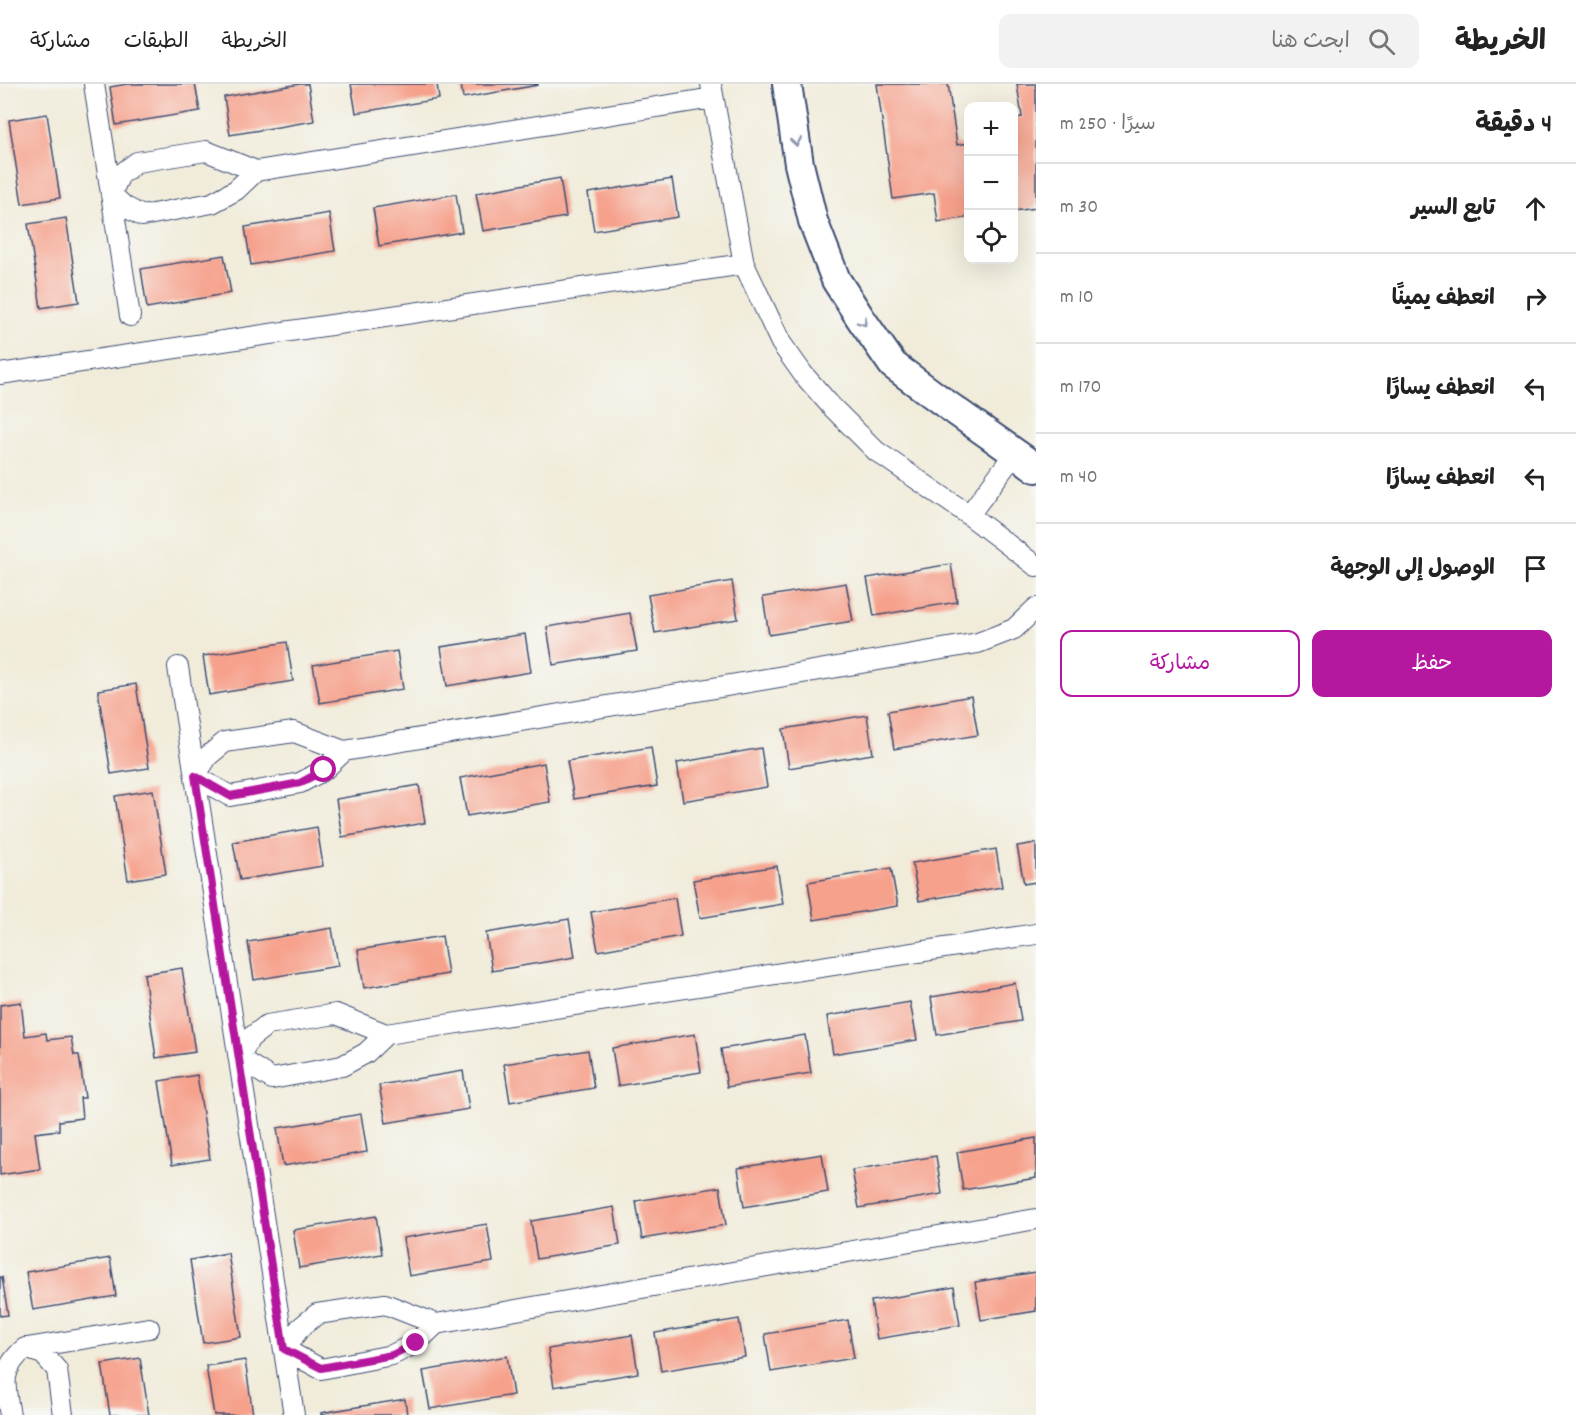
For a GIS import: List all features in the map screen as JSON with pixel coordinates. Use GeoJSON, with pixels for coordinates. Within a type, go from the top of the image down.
{"type":"FeatureCollection","features":[{"type":"Feature","properties":{"kind":"main road"},"geometry":{"type":"LineString","coordinates":[[787,84],[799,164],[813,221],[836,280],[893,364],[1025,461]]}},
{"type":"Feature","properties":{"kind":"street"},"geometry":{"type":"LineString","coordinates":[[94,84],[130,316]]}},
{"type":"Feature","properties":{"kind":"street"},"geometry":{"type":"LineString","coordinates":[[111,194],[120,176],[137,162],[206,152],[256,171],[712,91],[744,264],[781,343],[803,374],[831,406],[876,451],[969,515],[1036,566]]}},
{"type":"Feature","properties":{"kind":"street"},"geometry":{"type":"LineString","coordinates":[[111,194],[124,206],[142,216],[212,203],[236,190],[256,171]]}},
{"type":"Feature","properties":{"kind":"street"},"geometry":{"type":"LineString","coordinates":[[0,374],[744,264]]}},
{"type":"Feature","properties":{"kind":"street"},"geometry":{"type":"LineString","coordinates":[[969,515],[1025,461]]}},
{"type":"Feature","properties":{"kind":"street"},"geometry":{"type":"LineString","coordinates":[[195,776],[208,756],[225,742],[294,732],[344,751],[978,643],[1014,629],[1036,608]]}},
{"type":"Feature","properties":{"kind":"street"},"geometry":{"type":"LineString","coordinates":[[178,667],[294,1415]]}},
{"type":"Feature","properties":{"kind":"street"},"geometry":{"type":"LineString","coordinates":[[195,776],[230,796],[300,783],[324,770],[344,751]]}},
{"type":"Feature","properties":{"kind":"street"},"geometry":{"type":"LineString","coordinates":[[239,1058],[250,1038],[267,1024],[336,1014],[386,1034],[1036,934]]}},
{"type":"Feature","properties":{"kind":"street"},"geometry":{"type":"LineString","coordinates":[[239,1058],[272,1079],[342,1066],[366,1053],[386,1034]]}},
{"type":"Feature","properties":{"kind":"street"},"geometry":{"type":"LineString","coordinates":[[284,1349],[300,1328],[317,1314],[386,1304],[436,1324],[1036,1220]]}},
{"type":"Feature","properties":{"kind":"street"},"geometry":{"type":"LineString","coordinates":[[284,1349],[321,1368],[392,1355],[416,1343],[436,1324]]}},
{"type":"Feature","properties":{"kind":"street"},"geometry":{"type":"LineString","coordinates":[[0,1352],[149,1328]]}},
{"type":"Feature","properties":{"kind":"street"},"geometry":{"type":"LineString","coordinates":[[9,1415],[3,1376],[12,1358],[25,1348]]}},
{"type":"Feature","properties":{"kind":"street"},"geometry":{"type":"LineString","coordinates":[[25,1348],[43,1354],[57,1370],[63,1415]]}},
{"type":"Feature","properties":{"kind":"building"},"geometry":{"type":"Polygon","coordinates":[[[127,84],[195,84],[200,111],[116,125],[110,87],[127,84]]]}},
{"type":"Feature","properties":{"kind":"building"},"geometry":{"type":"Polygon","coordinates":[[[308,84],[314,121],[230,135],[224,97],[308,84]]]}},
{"type":"Feature","properties":{"kind":"building"},"geometry":{"type":"Polygon","coordinates":[[[351,84],[437,84],[439,99],[356,113],[351,84]]]}},
{"type":"Feature","properties":{"kind":"building"},"geometry":{"type":"Polygon","coordinates":[[[461,84],[538,84],[538,85],[463,98],[461,84]]]}},
{"type":"Feature","properties":{"kind":"building"},"geometry":{"type":"Polygon","coordinates":[[[877,84],[948,84],[957,145],[964,144],[964,218],[938,222],[934,193],[893,199],[877,84]]]}},
{"type":"Feature","properties":{"kind":"building"},"geometry":{"type":"Polygon","coordinates":[[[1017,84],[1036,84],[1036,208],[1018,210],[1018,118],[1022,117],[1017,84]]]}},
{"type":"Feature","properties":{"kind":"building"},"geometry":{"type":"Polygon","coordinates":[[[47,114],[60,198],[22,204],[9,120],[47,114]]]}},
{"type":"Feature","properties":{"kind":"building"},"geometry":{"type":"Polygon","coordinates":[[[560,178],[566,217],[483,231],[476,193],[560,178]]]}},
{"type":"Feature","properties":{"kind":"building"},"geometry":{"type":"Polygon","coordinates":[[[672,179],[678,217],[594,231],[588,193],[672,179]]]}},
{"type":"Feature","properties":{"kind":"building"},"geometry":{"type":"Polygon","coordinates":[[[456,194],[462,232],[379,246],[373,208],[456,194]]]}},
{"type":"Feature","properties":{"kind":"building"},"geometry":{"type":"Polygon","coordinates":[[[329,213],[335,251],[251,265],[245,227],[329,213]]]}},
{"type":"Feature","properties":{"kind":"building"},"geometry":{"type":"Polygon","coordinates":[[[66,218],[79,302],[41,308],[28,224],[66,218]]]}},
{"type":"Feature","properties":{"kind":"building"},"geometry":{"type":"Polygon","coordinates":[[[224,255],[231,293],[147,308],[141,269],[224,255]]]}},
{"type":"Feature","properties":{"kind":"building"},"geometry":{"type":"Polygon","coordinates":[[[951,564],[957,602],[874,616],[867,578],[951,564]]]}},
{"type":"Feature","properties":{"kind":"building"},"geometry":{"type":"Polygon","coordinates":[[[732,581],[738,619],[655,633],[648,595],[732,581]]]}},
{"type":"Feature","properties":{"kind":"building"},"geometry":{"type":"Polygon","coordinates":[[[846,583],[853,621],[769,635],[763,597],[846,583]]]}},
{"type":"Feature","properties":{"kind":"building"},"geometry":{"type":"Polygon","coordinates":[[[630,613],[637,651],[553,665],[547,627],[630,613]]]}},
{"type":"Feature","properties":{"kind":"building"},"geometry":{"type":"Polygon","coordinates":[[[525,634],[531,672],[447,686],[441,647],[525,634]]]}},
{"type":"Feature","properties":{"kind":"building"},"geometry":{"type":"Polygon","coordinates":[[[287,642],[293,681],[209,695],[203,656],[287,642]]]}},
{"type":"Feature","properties":{"kind":"building"},"geometry":{"type":"Polygon","coordinates":[[[397,651],[403,689],[320,703],[313,665],[397,651]]]}},
{"type":"Feature","properties":{"kind":"building"},"geometry":{"type":"Polygon","coordinates":[[[136,684],[149,768],[111,774],[98,690],[136,684]]]}},
{"type":"Feature","properties":{"kind":"building"},"geometry":{"type":"Polygon","coordinates":[[[971,696],[978,735],[894,749],[888,711],[971,696]]]}},
{"type":"Feature","properties":{"kind":"building"},"geometry":{"type":"Polygon","coordinates":[[[867,715],[873,754],[789,768],[783,729],[867,715]]]}},
{"type":"Feature","properties":{"kind":"building"},"geometry":{"type":"Polygon","coordinates":[[[651,747],[657,786],[574,799],[567,761],[651,747]]]}},
{"type":"Feature","properties":{"kind":"building"},"geometry":{"type":"Polygon","coordinates":[[[761,748],[767,787],[683,801],[677,763],[761,748]]]}},
{"type":"Feature","properties":{"kind":"building"},"geometry":{"type":"Polygon","coordinates":[[[544,763],[550,802],[467,816],[460,778],[544,763]]]}},
{"type":"Feature","properties":{"kind":"building"},"geometry":{"type":"Polygon","coordinates":[[[419,785],[425,823],[342,837],[336,799],[419,785]]]}},
{"type":"Feature","properties":{"kind":"building"},"geometry":{"type":"Polygon","coordinates":[[[153,790],[166,874],[128,880],[115,796],[153,790]]]}},
{"type":"Feature","properties":{"kind":"building"},"geometry":{"type":"Polygon","coordinates":[[[317,827],[323,866],[240,880],[233,842],[317,827]]]}},
{"type":"Feature","properties":{"kind":"building"},"geometry":{"type":"Polygon","coordinates":[[[1036,843],[1036,882],[1024,884],[1017,846],[1036,843]]]}},
{"type":"Feature","properties":{"kind":"building"},"geometry":{"type":"Polygon","coordinates":[[[996,849],[1002,887],[919,901],[912,863],[996,849]]]}},
{"type":"Feature","properties":{"kind":"building"},"geometry":{"type":"Polygon","coordinates":[[[777,866],[783,904],[700,918],[693,880],[777,866]]]}},
{"type":"Feature","properties":{"kind":"building"},"geometry":{"type":"Polygon","coordinates":[[[891,868],[898,906],[814,920],[808,882],[891,868]]]}},
{"type":"Feature","properties":{"kind":"building"},"geometry":{"type":"Polygon","coordinates":[[[675,898],[681,936],[598,951],[591,912],[675,898]]]}},
{"type":"Feature","properties":{"kind":"building"},"geometry":{"type":"Polygon","coordinates":[[[569,919],[575,957],[492,971],[486,933],[569,919]]]}},
{"type":"Feature","properties":{"kind":"building"},"geometry":{"type":"Polygon","coordinates":[[[332,928],[338,966],[254,980],[248,942],[332,928]]]}},
{"type":"Feature","properties":{"kind":"building"},"geometry":{"type":"Polygon","coordinates":[[[442,936],[448,974],[364,988],[358,950],[442,936]]]}},
{"type":"Feature","properties":{"kind":"building"},"geometry":{"type":"Polygon","coordinates":[[[182,968],[195,1052],[156,1058],[144,974],[182,968]]]}},
{"type":"Feature","properties":{"kind":"building"},"geometry":{"type":"Polygon","coordinates":[[[1015,983],[1021,1021],[937,1035],[931,997],[1015,983]]]}},
{"type":"Feature","properties":{"kind":"building"},"geometry":{"type":"Polygon","coordinates":[[[21,1002],[25,1036],[46,1033],[47,1040],[71,1037],[74,1055],[79,1055],[85,1098],[80,1098],[82,1118],[59,1121],[59,1130],[35,1133],[40,1169],[0,1175],[0,1005],[21,1002]]]}},
{"type":"Feature","properties":{"kind":"building"},"geometry":{"type":"Polygon","coordinates":[[[910,1002],[917,1040],[833,1054],[827,1016],[910,1002]]]}},
{"type":"Feature","properties":{"kind":"building"},"geometry":{"type":"Polygon","coordinates":[[[695,1034],[701,1072],[618,1086],[612,1048],[695,1034]]]}},
{"type":"Feature","properties":{"kind":"building"},"geometry":{"type":"Polygon","coordinates":[[[805,1035],[811,1073],[727,1087],[721,1049],[805,1035]]]}},
{"type":"Feature","properties":{"kind":"building"},"geometry":{"type":"Polygon","coordinates":[[[588,1050],[594,1088],[510,1102],[504,1064],[588,1050]]]}},
{"type":"Feature","properties":{"kind":"building"},"geometry":{"type":"Polygon","coordinates":[[[463,1071],[469,1109],[386,1123],[379,1085],[463,1071]]]}},
{"type":"Feature","properties":{"kind":"building"},"geometry":{"type":"Polygon","coordinates":[[[197,1075],[210,1159],[172,1165],[159,1081],[197,1075]]]}},
{"type":"Feature","properties":{"kind":"building"},"geometry":{"type":"Polygon","coordinates":[[[361,1114],[367,1152],[283,1166],[277,1128],[361,1114]]]}},
{"type":"Feature","properties":{"kind":"building"},"geometry":{"type":"Polygon","coordinates":[[[1036,1138],[1036,1178],[963,1190],[957,1152],[1036,1138]]]}},
{"type":"Feature","properties":{"kind":"building"},"geometry":{"type":"Polygon","coordinates":[[[822,1154],[828,1192],[744,1207],[738,1168],[822,1154]]]}},
{"type":"Feature","properties":{"kind":"building"},"geometry":{"type":"Polygon","coordinates":[[[936,1156],[942,1194],[859,1208],[852,1170],[936,1156]]]}},
{"type":"Feature","properties":{"kind":"building"},"geometry":{"type":"Polygon","coordinates":[[[720,1187],[726,1225],[642,1239],[636,1201],[720,1187]]]}},
{"type":"Feature","properties":{"kind":"building"},"geometry":{"type":"Polygon","coordinates":[[[614,1207],[620,1245],[537,1259],[531,1221],[614,1207]]]}},
{"type":"Feature","properties":{"kind":"building"},"geometry":{"type":"Polygon","coordinates":[[[376,1216],[382,1254],[299,1268],[293,1230],[376,1216]]]}},
{"type":"Feature","properties":{"kind":"building"},"geometry":{"type":"Polygon","coordinates":[[[487,1224],[493,1262],[409,1276],[403,1238],[487,1224]]]}},
{"type":"Feature","properties":{"kind":"building"},"geometry":{"type":"Polygon","coordinates":[[[228,1253],[241,1337],[203,1343],[190,1260],[228,1253]]]}},
{"type":"Feature","properties":{"kind":"building"},"geometry":{"type":"Polygon","coordinates":[[[110,1258],[116,1296],[33,1310],[26,1272],[110,1258]]]}},
{"type":"Feature","properties":{"kind":"building"},"geometry":{"type":"Polygon","coordinates":[[[1036,1272],[1036,1311],[981,1320],[975,1282],[1036,1272]]]}},
{"type":"Feature","properties":{"kind":"building"},"geometry":{"type":"Polygon","coordinates":[[[0,1277],[2,1277],[8,1315],[0,1316],[0,1277]]]}},
{"type":"Feature","properties":{"kind":"building"},"geometry":{"type":"Polygon","coordinates":[[[954,1287],[960,1325],[877,1339],[871,1301],[954,1287]]]}},
{"type":"Feature","properties":{"kind":"building"},"geometry":{"type":"Polygon","coordinates":[[[739,1319],[745,1357],[661,1371],[655,1333],[739,1319]]]}},
{"type":"Feature","properties":{"kind":"building"},"geometry":{"type":"Polygon","coordinates":[[[848,1320],[854,1358],[771,1372],[765,1334],[848,1320]]]}},
{"type":"Feature","properties":{"kind":"building"},"geometry":{"type":"Polygon","coordinates":[[[632,1335],[638,1373],[554,1387],[548,1349],[632,1335]]]}},
{"type":"Feature","properties":{"kind":"building"},"geometry":{"type":"Polygon","coordinates":[[[507,1356],[513,1395],[430,1409],[423,1371],[507,1356]]]}},
{"type":"Feature","properties":{"kind":"building"},"geometry":{"type":"Polygon","coordinates":[[[140,1358],[149,1415],[110,1415],[102,1364],[140,1358]]]}},
{"type":"Feature","properties":{"kind":"building"},"geometry":{"type":"Polygon","coordinates":[[[245,1360],[253,1415],[214,1415],[206,1366],[245,1360]]]}},
{"type":"Feature","properties":{"kind":"building"},"geometry":{"type":"Polygon","coordinates":[[[405,1399],[407,1415],[321,1415],[321,1413],[405,1399]]]}},
{"type":"Feature","properties":{"kind":"route"},"geometry":{"type":"LineString","coordinates":[[324,770],[300,783],[230,796],[195,776],[284,1349],[321,1368],[392,1355],[416,1343]]}}]}
